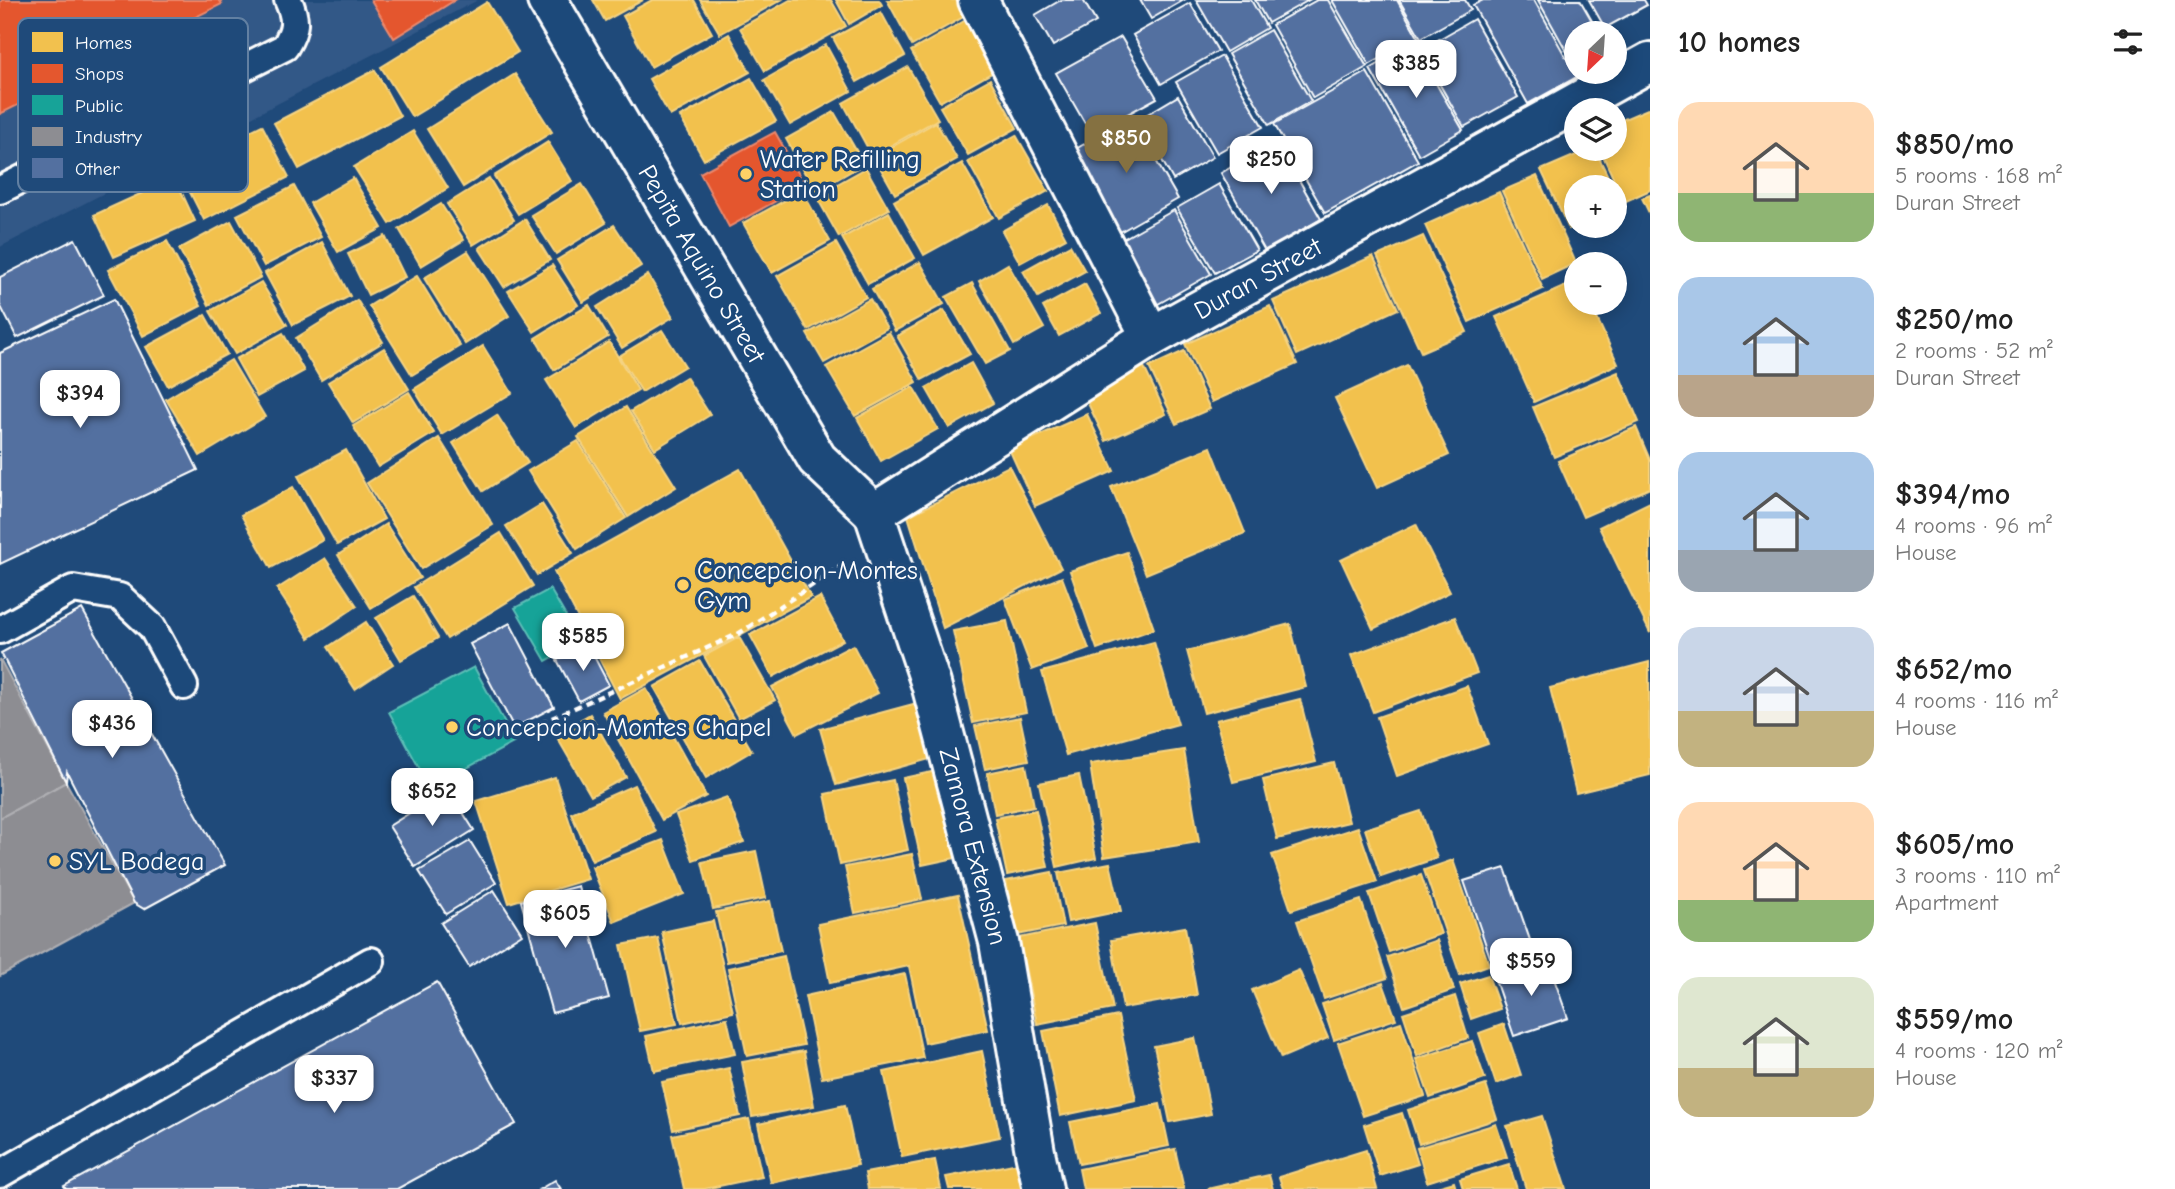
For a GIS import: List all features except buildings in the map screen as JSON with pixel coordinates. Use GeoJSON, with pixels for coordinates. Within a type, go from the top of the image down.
{"type":"FeatureCollection","features":[{"type":"Feature","properties":{"kind":"street","name":"Pepita Aquino Street"},"geometry":{"type":"LineString","coordinates":[[547,0],[817,459],[878,526]]}},
{"type":"Feature","properties":{"kind":"street"},"geometry":{"type":"LineString","coordinates":[[978,0],[1151,337]]}},
{"type":"Feature","properties":{"kind":"street","name":"Duran Street"},"geometry":{"type":"LineString","coordinates":[[878,526],[1151,337],[1650,62]]}},
{"type":"Feature","properties":{"kind":"street","name":"Zamora Extension"},"geometry":{"type":"LineString","coordinates":[[878,526],[931,684],[999,942],[1035,1152],[1044,1189]]}},
{"type":"Feature","properties":{"kind":"lane"},"geometry":{"type":"LineString","coordinates":[[248,66],[285,47],[294,32],[293,12],[288,0]]}},
{"type":"Feature","properties":{"kind":"lane"},"geometry":{"type":"LineString","coordinates":[[0,190],[18,181]]}},
{"type":"Feature","properties":{"kind":"lane"},"geometry":{"type":"LineString","coordinates":[[0,630],[73,589],[120,597],[152,626],[184,686]]}},
{"type":"Feature","properties":{"kind":"lane"},"geometry":{"type":"LineString","coordinates":[[0,1174],[371,961]]}},
{"type":"Feature","properties":{"kind":"path"},"geometry":{"type":"LineString","coordinates":[[530,728],[738,634],[878,526]]}},
{"type":"Feature","properties":{"kind":"shaded area"},"geometry":{"type":"Polygon","coordinates":[[[0,0],[478,0],[248,119],[248,18],[18,18],[18,192],[106,192],[0,247],[0,0]]]}},
{"type":"Feature","properties":{"kind":"place","name":"Water Refilling Station"},"geometry":{"type":"Point","coordinates":[746,174]}},
{"type":"Feature","properties":{"kind":"place","name":"Concepcion-Montes Gym"},"geometry":{"type":"Point","coordinates":[683,585]}},
{"type":"Feature","properties":{"kind":"place","name":"Concepcion-Montes Chapel"},"geometry":{"type":"Point","coordinates":[452,727]}},
{"type":"Feature","properties":{"kind":"place","name":"SYL Bodega"},"geometry":{"type":"Point","coordinates":[55,861]}}]}
